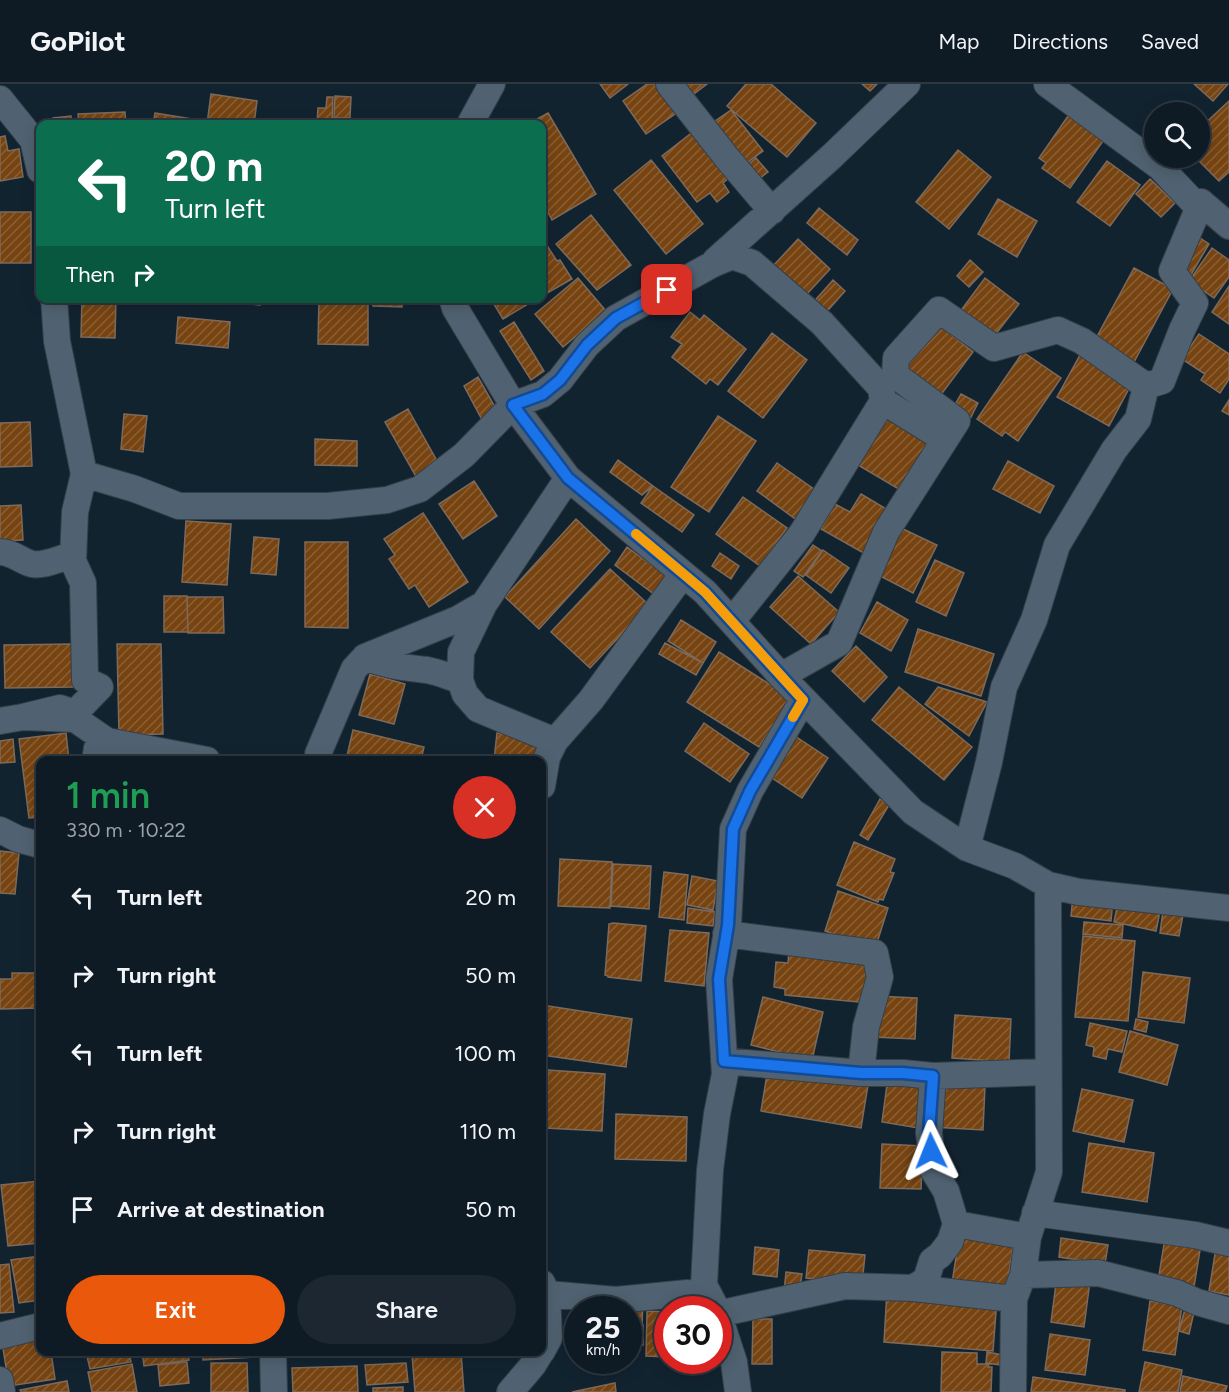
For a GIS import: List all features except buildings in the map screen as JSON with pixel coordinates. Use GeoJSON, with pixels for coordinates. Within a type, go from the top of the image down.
{"type":"FeatureCollection","features":[{"type":"Feature","properties":{"kind":"street"},"geometry":{"type":"LineString","coordinates":[[472,120],[492,84]]}},
{"type":"Feature","properties":{"kind":"street"},"geometry":{"type":"LineString","coordinates":[[669,84],[772,211]]}},
{"type":"Feature","properties":{"kind":"street"},"geometry":{"type":"LineString","coordinates":[[712,264],[907,84]]}},
{"type":"Feature","properties":{"kind":"street"},"geometry":{"type":"LineString","coordinates":[[1047,84],[1160,167],[1194,202],[1202,202],[1229,226]]}},
{"type":"Feature","properties":{"kind":"street"},"geometry":{"type":"LineString","coordinates":[[0,99],[10,122],[33,140],[36,153]]}},
{"type":"Feature","properties":{"kind":"street"},"geometry":{"type":"LineString","coordinates":[[1146,386],[1162,381],[1195,303],[1172,271],[1202,202]]}},
{"type":"Feature","properties":{"kind":"street"},"geometry":{"type":"LineString","coordinates":[[84,474],[135,489],[179,506],[328,506],[387,500],[420,489],[464,455],[513,405],[543,394],[560,380],[587,345],[616,318],[712,264],[732,256],[752,262],[822,323],[881,388],[883,401],[802,533],[732,621]]}},
{"type":"Feature","properties":{"kind":"street"},"geometry":{"type":"LineString","coordinates":[[12,719],[60,708],[75,713],[100,687],[85,680],[83,583],[73,561],[75,512],[84,474],[57,341],[54,303]]}},
{"type":"Feature","properties":{"kind":"street"},"geometry":{"type":"LineString","coordinates":[[454,303],[513,405],[568,478],[705,592],[803,700],[913,812],[967,848],[1015,866],[1048,885],[1079,892],[1229,908]]}},
{"type":"Feature","properties":{"kind":"street"},"geometry":{"type":"LineString","coordinates":[[781,676],[839,643],[885,532],[957,421],[895,375],[896,358],[939,310],[994,348],[1058,330],[1082,341],[1146,386]]}},
{"type":"Feature","properties":{"kind":"street"},"geometry":{"type":"LineString","coordinates":[[967,848],[989,762],[1004,687],[1034,620],[1057,545],[1114,450],[1138,418],[1146,386]]}},
{"type":"Feature","properties":{"kind":"street"},"geometry":{"type":"LineString","coordinates":[[883,401],[944,439]]}},
{"type":"Feature","properties":{"kind":"street"},"geometry":{"type":"LineString","coordinates":[[555,741],[478,709],[465,694],[460,680],[461,652],[484,604],[568,478]]}},
{"type":"Feature","properties":{"kind":"street"},"geometry":{"type":"LineString","coordinates":[[0,552],[33,564],[66,557],[73,561]]}},
{"type":"Feature","properties":{"kind":"street"},"geometry":{"type":"LineString","coordinates":[[546,763],[555,741],[591,700],[683,574]]}},
{"type":"Feature","properties":{"kind":"street"},"geometry":{"type":"LineString","coordinates":[[314,756],[354,669],[365,657],[458,619],[484,604]]}},
{"type":"Feature","properties":{"kind":"street"},"geometry":{"type":"LineString","coordinates":[[365,657],[379,663],[406,669],[428,670],[460,680]]}},
{"type":"Feature","properties":{"kind":"street"},"geometry":{"type":"LineString","coordinates":[[701,1296],[696,1289],[717,1113],[725,1074],[719,979],[726,934],[733,829],[750,791],[803,700]]}},
{"type":"Feature","properties":{"kind":"street"},"geometry":{"type":"LineString","coordinates":[[12,719],[75,719],[101,751],[160,756]]}},
{"type":"Feature","properties":{"kind":"street"},"geometry":{"type":"LineString","coordinates":[[0,830],[18,839],[36,844]]}},
{"type":"Feature","properties":{"kind":"street"},"geometry":{"type":"LineString","coordinates":[[1013,1392],[1014,1299],[1023,1275],[1031,1225],[1049,1172],[1048,885]]}},
{"type":"Feature","properties":{"kind":"street"},"geometry":{"type":"LineString","coordinates":[[726,934],[875,953],[880,977],[866,1027],[861,1073]]}},
{"type":"Feature","properties":{"kind":"street"},"geometry":{"type":"LineString","coordinates":[[724,1061],[861,1073],[933,1076],[1048,1072]]}},
{"type":"Feature","properties":{"kind":"street"},"geometry":{"type":"LineString","coordinates":[[913,1288],[926,1280],[932,1261],[950,1242],[956,1224],[946,1191],[933,1170],[929,1133],[933,1076]]}},
{"type":"Feature","properties":{"kind":"street"},"geometry":{"type":"LineString","coordinates":[[956,1224],[1031,1225],[1195,1235],[1229,1243]]}},
{"type":"Feature","properties":{"kind":"street"},"geometry":{"type":"LineString","coordinates":[[1023,1275],[1098,1273],[1177,1293],[1197,1302],[1229,1311]]}},
{"type":"Feature","properties":{"kind":"street"},"geometry":{"type":"LineString","coordinates":[[732,1310],[845,1286],[913,1288],[1014,1299]]}},
{"type":"Feature","properties":{"kind":"street"},"geometry":{"type":"LineString","coordinates":[[546,1288],[616,1300],[696,1289]]}},
{"type":"Feature","properties":{"kind":"street"},"geometry":{"type":"LineString","coordinates":[[696,1289],[702,1296]]}},
{"type":"Feature","properties":{"kind":"street"},"geometry":{"type":"LineString","coordinates":[[546,1308],[549,1338],[546,1343]]}},
{"type":"Feature","properties":{"kind":"street"},"geometry":{"type":"LineString","coordinates":[[0,1336],[36,1327]]}},
{"type":"Feature","properties":{"kind":"street"},"geometry":{"type":"LineString","coordinates":[[273,1356],[274,1392]]}},
{"type":"Feature","properties":{"kind":"street"},"geometry":{"type":"LineString","coordinates":[[510,1392],[538,1356]]}},
{"type":"Feature","properties":{"kind":"street"},"geometry":{"type":"LineString","coordinates":[[732,1356],[738,1392]]}},
{"type":"Feature","properties":{"kind":"street"},"geometry":{"type":"LineString","coordinates":[[0,1380],[2,1392]]}},
{"type":"Feature","properties":{"kind":"slow traffic"},"geometry":{"type":"LineString","coordinates":[[636,534],[705,592],[803,700],[793,717]]}},
{"type":"Feature","properties":{"kind":"route"},"geometry":{"type":"LineString","coordinates":[[667,290],[616,318],[587,345],[560,380],[543,394],[513,405],[568,478],[705,592],[803,700],[750,791],[733,829],[728,925],[719,979],[724,1061],[861,1073],[933,1076],[929,1133],[931,1151]]}}]}
